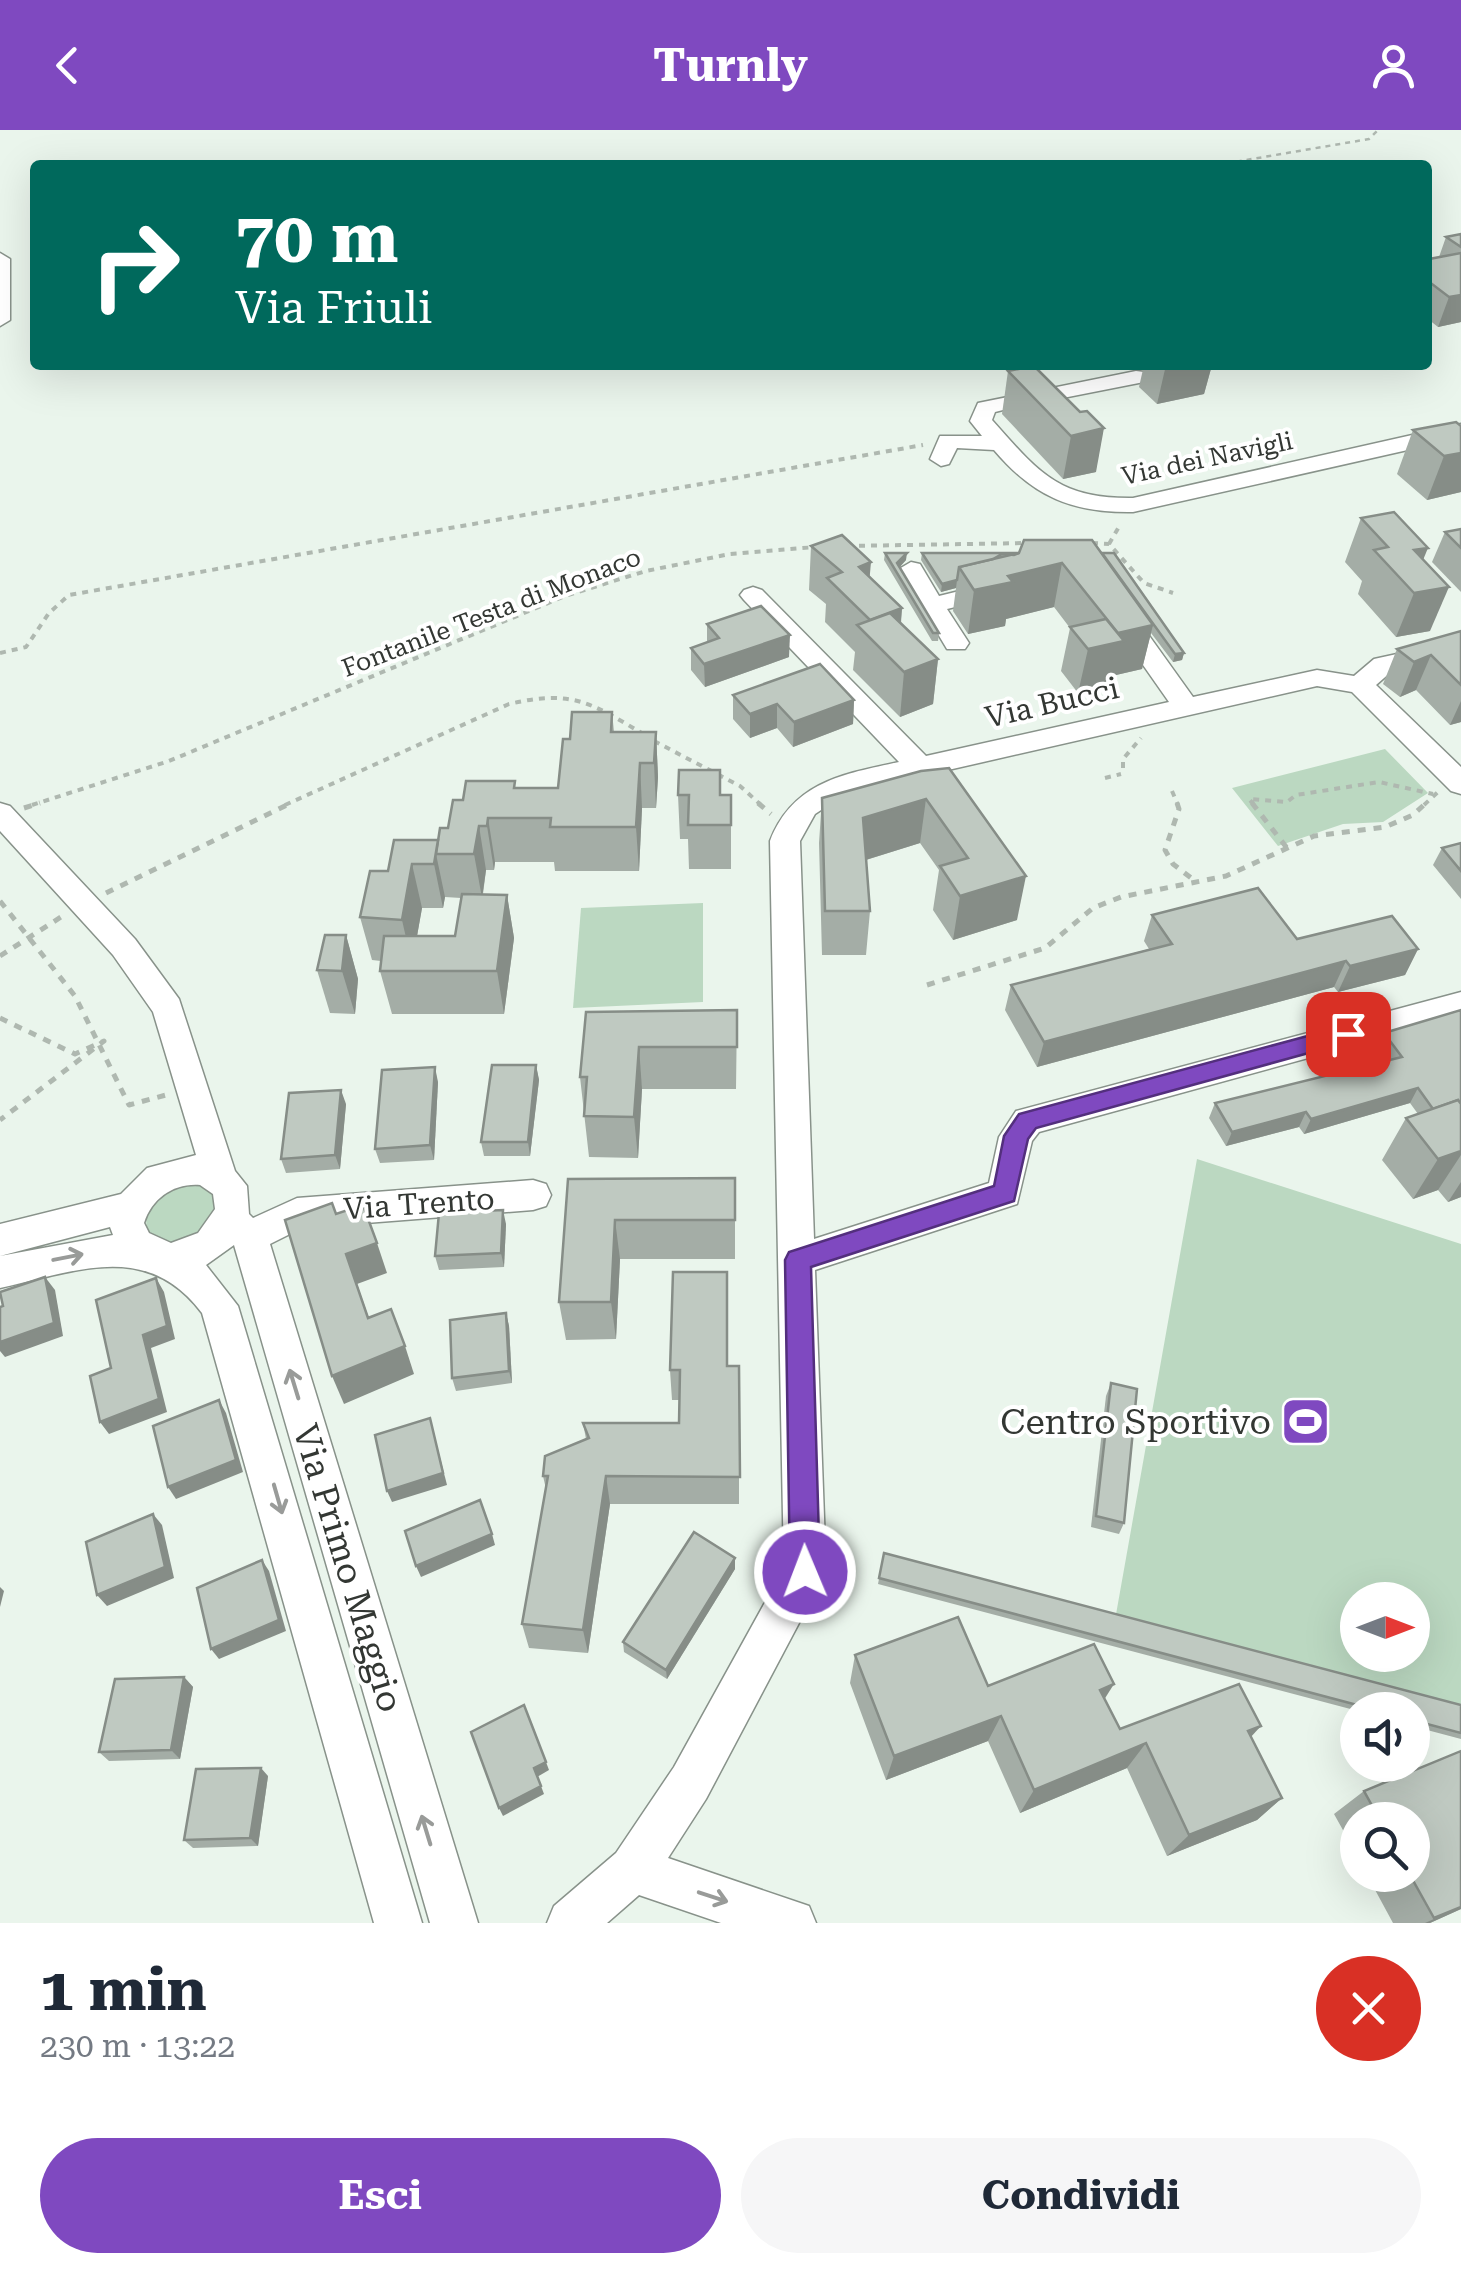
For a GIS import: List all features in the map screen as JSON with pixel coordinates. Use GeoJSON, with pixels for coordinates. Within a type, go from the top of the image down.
{"type":"FeatureCollection","features":[{"type":"Feature","properties":{"kind":"street"},"geometry":{"type":"LineString","coordinates":[[0,260],[0,320]]}},
{"type":"Feature","properties":{"kind":"street","name":"Via dei Navigli"},"geometry":{"type":"LineString","coordinates":[[1136,376],[986,408],[981,421],[1040,488],[1068,501],[1099,507],[1133,505],[1461,430]]}},
{"type":"Feature","properties":{"kind":"street"},"geometry":{"type":"LineString","coordinates":[[944,450],[1001,444]]}},
{"type":"Feature","properties":{"kind":"street"},"geometry":{"type":"LineString","coordinates":[[967,568],[972,596]]}},
{"type":"Feature","properties":{"kind":"street"},"geometry":{"type":"LineString","coordinates":[[911,569],[956,643]]}},
{"type":"Feature","properties":{"kind":"street"},"geometry":{"type":"LineString","coordinates":[[932,605],[1002,589],[1001,573],[1019,573]]}},
{"type":"Feature","properties":{"kind":"street"},"geometry":{"type":"LineString","coordinates":[[1102,588],[1185,706]]}},
{"type":"Feature","properties":{"kind":"street"},"geometry":{"type":"LineString","coordinates":[[753,594],[919,766]]}},
{"type":"Feature","properties":{"kind":"street"},"geometry":{"type":"LineString","coordinates":[[1461,648],[1383,665],[1360,685],[1461,783]]}},
{"type":"Feature","properties":{"kind":"street","name":"Via Bucci"},"geometry":{"type":"LineString","coordinates":[[788,832],[822,793],[839,785],[1317,678],[1360,685]]}},
{"type":"Feature","properties":{"kind":"street"},"geometry":{"type":"LineString","coordinates":[[0,1272],[81,1254],[199,1252],[224,1232],[240,1228],[233,1196],[220,1178],[168,1008],[124,947],[1,814]]}},
{"type":"Feature","properties":{"kind":"street"},"geometry":{"type":"LineString","coordinates":[[571,1923],[633,1870],[690,1783],[805,1572],[788,832]]}},
{"type":"Feature","properties":{"kind":"street"},"geometry":{"type":"LineString","coordinates":[[798,1260],[1005,1193],[1016,1136],[1028,1120],[1461,1004]]}},
{"type":"Feature","properties":{"kind":"street"},"geometry":{"type":"LineString","coordinates":[[177,1171],[196,1093]]}},
{"type":"Feature","properties":{"kind":"street"},"geometry":{"type":"LineString","coordinates":[[152,1254],[126,1223],[130,1208],[148,1184],[177,1171],[193,1169],[220,1178]]}},
{"type":"Feature","properties":{"kind":"street","name":"Via Trento"},"geometry":{"type":"LineString","coordinates":[[240,1228],[297,1213],[533,1196]]}},
{"type":"Feature","properties":{"kind":"street"},"geometry":{"type":"LineString","coordinates":[[0,1240],[130,1208]]}},
{"type":"Feature","properties":{"kind":"street","name":"Via Primo Maggio"},"geometry":{"type":"LineString","coordinates":[[240,1228],[454,1923]]}},
{"type":"Feature","properties":{"kind":"street","name":"Via Primo Maggio"},"geometry":{"type":"LineString","coordinates":[[152,1254],[199,1280],[219,1306],[398,1923]]}},
{"type":"Feature","properties":{"kind":"street"},"geometry":{"type":"LineString","coordinates":[[633,1870],[792,1923]]}},
{"type":"Feature","properties":{"kind":"path"},"geometry":{"type":"LineString","coordinates":[[1246,160],[1369,139],[1378,130]]}},
{"type":"Feature","properties":{"kind":"path"},"geometry":{"type":"LineString","coordinates":[[0,653],[26,647],[49,613],[68,595],[477,520],[944,450]]}},
{"type":"Feature","properties":{"kind":"path","name":"Fontanile Testa di Monaco"},"geometry":{"type":"LineString","coordinates":[[1,814],[169,762],[434,648],[623,574],[771,548],[1036,543]]}},
{"type":"Feature","properties":{"kind":"path"},"geometry":{"type":"LineString","coordinates":[[1090,543],[1108,544],[1124,567],[1156,592],[1173,593]]}},
{"type":"Feature","properties":{"kind":"path"},"geometry":{"type":"LineString","coordinates":[[0,956],[84,904],[222,834],[509,704],[554,692],[587,699],[621,717],[637,731],[740,786],[788,832]]}},
{"type":"Feature","properties":{"kind":"path"},"geometry":{"type":"LineString","coordinates":[[1105,778],[1121,774]]}},
{"type":"Feature","properties":{"kind":"path"},"geometry":{"type":"LineString","coordinates":[[1287,848],[1249,800],[1287,802],[1296,795],[1379,782],[1433,794]]}},
{"type":"Feature","properties":{"kind":"path"},"geometry":{"type":"LineString","coordinates":[[928,985],[1044,948],[1080,917],[1121,896],[1226,876],[1314,836],[1385,827],[1413,815],[1433,794],[1461,783]]}},
{"type":"Feature","properties":{"kind":"path"},"geometry":{"type":"LineString","coordinates":[[1172,791],[1179,809],[1164,837],[1163,850],[1173,866],[1197,882]]}},
{"type":"Feature","properties":{"kind":"path"},"geometry":{"type":"LineString","coordinates":[[0,901],[49,953],[104,1041],[128,1105],[196,1093]]}},
{"type":"Feature","properties":{"kind":"path"},"geometry":{"type":"LineString","coordinates":[[0,1018],[75,1054],[104,1041]]}},
{"type":"Feature","properties":{"kind":"path"},"geometry":{"type":"LineString","coordinates":[[0,1120],[104,1041]]}},
{"type":"Feature","properties":{"kind":"green space"},"geometry":{"type":"Polygon","coordinates":[[[1385,749],[1428,793],[1383,822],[1343,824],[1278,846],[1232,788],[1385,749]]]}},
{"type":"Feature","properties":{"kind":"green space"},"geometry":{"type":"Polygon","coordinates":[[[703,903],[703,1002],[573,1008],[581,908],[703,903]]]}},
{"type":"Feature","properties":{"kind":"green space","name":"Centro Sportivo"},"geometry":{"type":"Polygon","coordinates":[[[1197,1159],[1461,1244],[1461,1711],[1430,1703],[1430,1692],[1389,1692],[1115,1620],[1197,1159]]]}},
{"type":"Feature","properties":{"kind":"green space"},"geometry":{"type":"Polygon","coordinates":[[[195,1182],[214,1190],[219,1217],[182,1246],[158,1243],[146,1224],[151,1206],[160,1192],[195,1182]]]}},
{"type":"Feature","properties":{"kind":"building"},"geometry":{"type":"Polygon","coordinates":[[[1461,234],[1461,247],[1446,237],[1461,234]]]}},
{"type":"Feature","properties":{"kind":"building"},"geometry":{"type":"Polygon","coordinates":[[[1461,253],[1461,295],[1449,297],[1432,284],[1432,258],[1461,253]]]}},
{"type":"Feature","properties":{"kind":"building"},"geometry":{"type":"Polygon","coordinates":[[[1038,370],[1080,412],[1087,411],[1104,428],[1071,436],[1008,371],[1038,370]]]}},
{"type":"Feature","properties":{"kind":"building"},"geometry":{"type":"Polygon","coordinates":[[[1456,422],[1461,426],[1461,453],[1444,456],[1413,430],[1456,422]]]}},
{"type":"Feature","properties":{"kind":"building"},"geometry":{"type":"Polygon","coordinates":[[[1394,512],[1428,548],[1414,550],[1449,587],[1414,593],[1374,550],[1388,547],[1361,518],[1394,512]]]}},
{"type":"Feature","properties":{"kind":"building"},"geometry":{"type":"Polygon","coordinates":[[[1461,529],[1461,548],[1445,532],[1461,529]]]}},
{"type":"Feature","properties":{"kind":"building"},"geometry":{"type":"Polygon","coordinates":[[[842,535],[871,562],[859,567],[902,608],[870,620],[827,578],[842,572],[811,546],[842,535]]]}},
{"type":"Feature","properties":{"kind":"building"},"geometry":{"type":"Polygon","coordinates":[[[1024,540],[1092,540],[1153,625],[1118,633],[1062,563],[1008,576],[1013,582],[974,590],[959,567],[1019,553],[1024,540]]]}},
{"type":"Feature","properties":{"kind":"building"},"geometry":{"type":"Polygon","coordinates":[[[885,553],[907,553],[897,563],[939,633],[933,633],[885,553]]]}},
{"type":"Feature","properties":{"kind":"building"},"geometry":{"type":"Polygon","coordinates":[[[922,553],[1019,553],[959,567],[957,580],[942,584],[922,553]]]}},
{"type":"Feature","properties":{"kind":"building"},"geometry":{"type":"Polygon","coordinates":[[[1102,553],[1114,553],[1184,653],[1175,654],[1102,553]]]}},
{"type":"Feature","properties":{"kind":"building"},"geometry":{"type":"Polygon","coordinates":[[[761,606],[790,635],[704,664],[691,648],[719,638],[707,624],[761,606]]]}},
{"type":"Feature","properties":{"kind":"building"},"geometry":{"type":"Polygon","coordinates":[[[890,613],[938,659],[904,672],[857,625],[890,613]]]}},
{"type":"Feature","properties":{"kind":"building"},"geometry":{"type":"Polygon","coordinates":[[[1106,619],[1124,641],[1088,649],[1070,627],[1106,619]]]}},
{"type":"Feature","properties":{"kind":"building"},"geometry":{"type":"Polygon","coordinates":[[[1461,631],[1461,685],[1431,655],[1414,662],[1397,649],[1461,631]]]}},
{"type":"Feature","properties":{"kind":"building"},"geometry":{"type":"Polygon","coordinates":[[[820,664],[854,700],[794,722],[777,704],[750,714],[733,695],[820,664]]]}},
{"type":"Feature","properties":{"kind":"building"},"geometry":{"type":"Polygon","coordinates":[[[572,712],[612,712],[611,732],[656,732],[654,763],[640,763],[636,827],[550,827],[551,818],[488,818],[487,826],[479,826],[474,854],[436,854],[440,828],[448,828],[453,800],[463,800],[466,781],[515,781],[514,788],[558,788],[563,739],[570,739],[572,712]]]}},
{"type":"Feature","properties":{"kind":"building"},"geometry":{"type":"Polygon","coordinates":[[[949,768],[1026,876],[960,896],[940,866],[968,858],[926,799],[863,818],[870,911],[825,911],[822,798],[921,771],[949,768]]]}},
{"type":"Feature","properties":{"kind":"building"},"geometry":{"type":"Polygon","coordinates":[[[679,770],[720,770],[720,795],[731,795],[731,825],[688,825],[689,795],[678,795],[679,770]]]}},
{"type":"Feature","properties":{"kind":"building"},"geometry":{"type":"Polygon","coordinates":[[[394,840],[438,840],[434,864],[412,864],[402,920],[360,917],[370,871],[388,871],[394,840]]]}},
{"type":"Feature","properties":{"kind":"building"},"geometry":{"type":"Polygon","coordinates":[[[1461,843],[1461,871],[1442,848],[1461,843]]]}},
{"type":"Feature","properties":{"kind":"building"},"geometry":{"type":"Polygon","coordinates":[[[1258,888],[1297,939],[1392,916],[1418,949],[1350,966],[1346,961],[1044,1042],[1011,985],[1172,944],[1152,915],[1258,888]]]}},
{"type":"Feature","properties":{"kind":"building"},"geometry":{"type":"Polygon","coordinates":[[[462,894],[507,895],[497,971],[380,971],[384,936],[455,936],[462,894]]]}},
{"type":"Feature","properties":{"kind":"building"},"geometry":{"type":"Polygon","coordinates":[[[325,935],[346,935],[342,971],[317,970],[325,935]]]}},
{"type":"Feature","properties":{"kind":"building"},"geometry":{"type":"Polygon","coordinates":[[[737,1010],[737,1047],[639,1047],[634,1117],[584,1116],[587,1077],[580,1077],[586,1012],[737,1010]]]}},
{"type":"Feature","properties":{"kind":"building"},"geometry":{"type":"Polygon","coordinates":[[[1461,1010],[1461,1104],[1458,1100],[1433,1109],[1418,1088],[1311,1119],[1306,1112],[1232,1132],[1215,1103],[1402,1057],[1384,1033],[1461,1010]]]}},
{"type":"Feature","properties":{"kind":"building"},"geometry":{"type":"Polygon","coordinates":[[[492,1065],[536,1065],[528,1142],[481,1142],[492,1065]]]}},
{"type":"Feature","properties":{"kind":"building"},"geometry":{"type":"Polygon","coordinates":[[[435,1067],[430,1145],[375,1149],[382,1070],[435,1067]]]}},
{"type":"Feature","properties":{"kind":"building"},"geometry":{"type":"Polygon","coordinates":[[[341,1090],[335,1155],[281,1159],[289,1093],[341,1090]]]}},
{"type":"Feature","properties":{"kind":"building"},"geometry":{"type":"Polygon","coordinates":[[[1458,1100],[1461,1151],[1438,1159],[1406,1118],[1458,1100]]]}},
{"type":"Feature","properties":{"kind":"building"},"geometry":{"type":"Polygon","coordinates":[[[735,1178],[735,1220],[615,1220],[611,1302],[559,1302],[568,1179],[735,1178]]]}},
{"type":"Feature","properties":{"kind":"building"},"geometry":{"type":"Polygon","coordinates":[[[332,1203],[336,1214],[363,1205],[377,1243],[346,1254],[368,1318],[391,1309],[405,1346],[332,1376],[285,1220],[332,1203]]]}},
{"type":"Feature","properties":{"kind":"building"},"geometry":{"type":"Polygon","coordinates":[[[503,1210],[501,1253],[435,1256],[439,1213],[503,1210]]]}},
{"type":"Feature","properties":{"kind":"building"},"geometry":{"type":"Polygon","coordinates":[[[673,1272],[727,1272],[727,1366],[739,1366],[740,1477],[606,1476],[583,1630],[522,1624],[548,1476],[543,1476],[545,1456],[589,1438],[583,1423],[679,1423],[680,1370],[670,1370],[673,1272]]]}},
{"type":"Feature","properties":{"kind":"building"},"geometry":{"type":"Polygon","coordinates":[[[45,1277],[54,1323],[0,1342],[0,1292],[45,1277]]]}},
{"type":"Feature","properties":{"kind":"building"},"geometry":{"type":"Polygon","coordinates":[[[156,1278],[167,1326],[143,1335],[159,1399],[100,1422],[90,1376],[111,1368],[96,1300],[156,1278]]]}},
{"type":"Feature","properties":{"kind":"building"},"geometry":{"type":"Polygon","coordinates":[[[506,1313],[509,1371],[452,1378],[450,1320],[506,1313]]]}},
{"type":"Feature","properties":{"kind":"building"},"geometry":{"type":"Polygon","coordinates":[[[1111,1383],[1137,1389],[1124,1523],[1096,1516],[1111,1383]]]}},
{"type":"Feature","properties":{"kind":"building"},"geometry":{"type":"Polygon","coordinates":[[[219,1400],[236,1460],[168,1487],[153,1426],[219,1400]]]}},
{"type":"Feature","properties":{"kind":"building"},"geometry":{"type":"Polygon","coordinates":[[[430,1418],[443,1473],[387,1491],[375,1435],[430,1418]]]}},
{"type":"Feature","properties":{"kind":"building"},"geometry":{"type":"Polygon","coordinates":[[[480,1500],[492,1534],[416,1566],[405,1531],[480,1500]]]}},
{"type":"Feature","properties":{"kind":"building"},"geometry":{"type":"Polygon","coordinates":[[[153,1514],[165,1567],[97,1595],[86,1542],[153,1514]]]}},
{"type":"Feature","properties":{"kind":"building"},"geometry":{"type":"Polygon","coordinates":[[[694,1532],[735,1558],[666,1670],[623,1642],[694,1532]]]}},
{"type":"Feature","properties":{"kind":"building"},"geometry":{"type":"Polygon","coordinates":[[[884,1553],[1412,1692],[1340,1692],[1340,1700],[879,1578],[884,1553]]]}},
{"type":"Feature","properties":{"kind":"building"},"geometry":{"type":"Polygon","coordinates":[[[262,1560],[279,1620],[211,1649],[197,1588],[262,1560]]]}},
{"type":"Feature","properties":{"kind":"building"},"geometry":{"type":"Polygon","coordinates":[[[958,1617],[988,1686],[1094,1644],[1114,1684],[1100,1690],[1120,1729],[1239,1684],[1261,1726],[1248,1731],[1282,1798],[1189,1835],[1146,1743],[1034,1790],[1001,1716],[894,1756],[855,1655],[958,1617]]]}},
{"type":"Feature","properties":{"kind":"building"},"geometry":{"type":"Polygon","coordinates":[[[184,1677],[171,1750],[99,1752],[115,1679],[184,1677]]]}},
{"type":"Feature","properties":{"kind":"building"},"geometry":{"type":"Polygon","coordinates":[[[1430,1697],[1461,1705],[1461,1733],[1430,1725],[1430,1697]]]}},
{"type":"Feature","properties":{"kind":"building"},"geometry":{"type":"Polygon","coordinates":[[[524,1705],[546,1762],[534,1768],[541,1786],[499,1808],[471,1732],[524,1705]]]}},
{"type":"Feature","properties":{"kind":"building"},"geometry":{"type":"Polygon","coordinates":[[[1461,1751],[1461,1907],[1434,1918],[1419,1892],[1430,1892],[1430,1802],[1370,1802],[1364,1791],[1386,1782],[1430,1782],[1430,1764],[1461,1751]]]}},
{"type":"Feature","properties":{"kind":"building"},"geometry":{"type":"Polygon","coordinates":[[[261,1768],[250,1838],[184,1840],[196,1769],[261,1768]]]}},
{"type":"Feature","properties":{"kind":"place","name":"Centro Sportivo"},"geometry":{"type":"Point","coordinates":[1306,1422]}},
{"type":"Feature","properties":{"kind":"route"},"geometry":{"type":"LineString","coordinates":[[805,1572],[798,1260],[1005,1193],[1016,1136],[1028,1120],[1083,1102],[1348,1034]]}}]}
